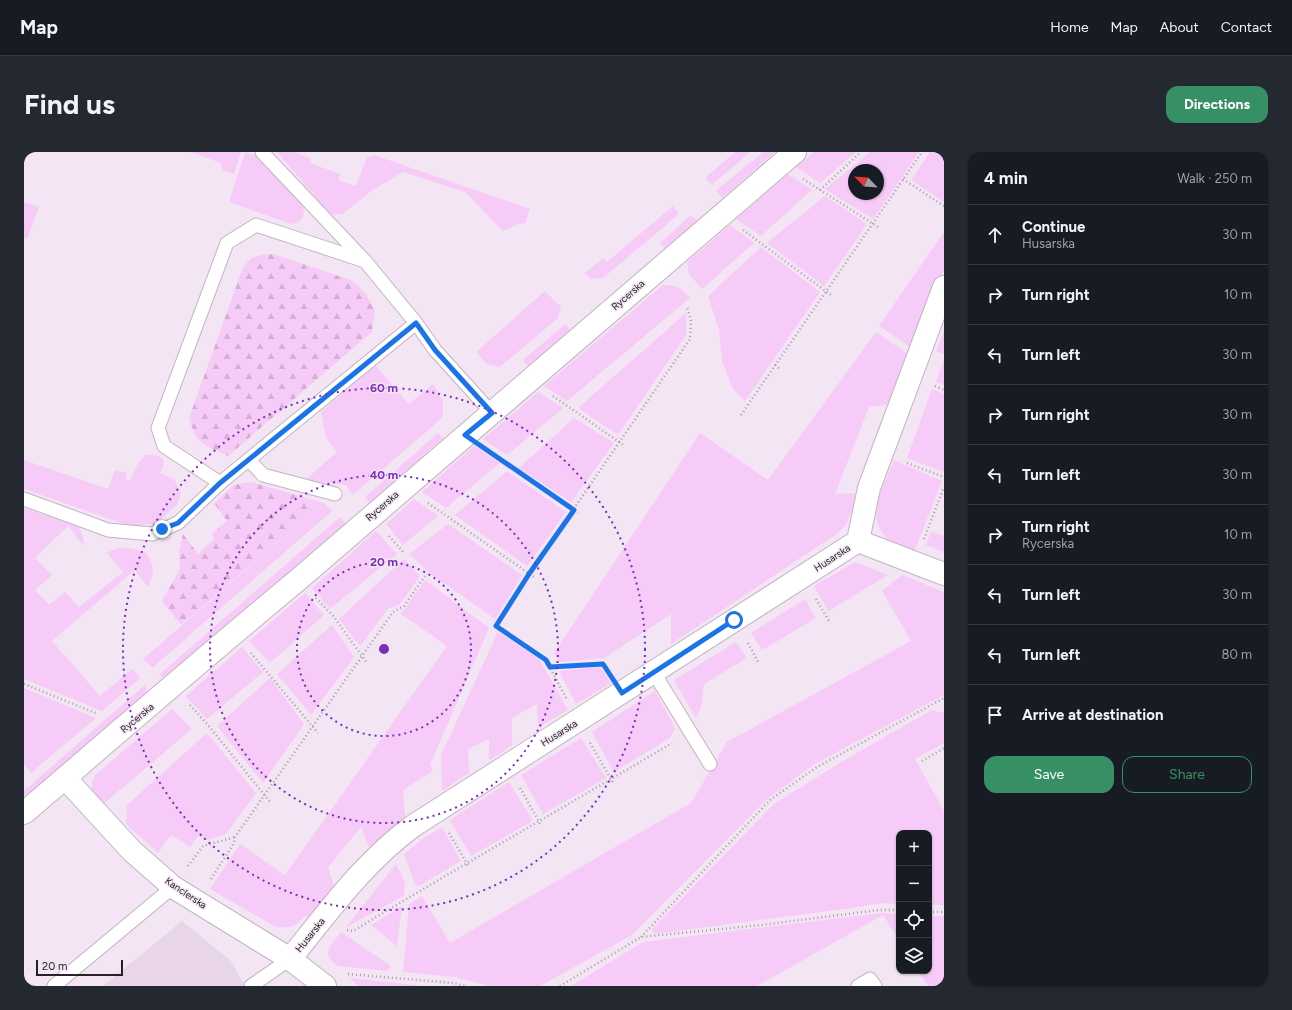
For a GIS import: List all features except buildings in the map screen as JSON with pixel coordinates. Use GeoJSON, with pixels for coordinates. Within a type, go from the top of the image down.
{"type":"FeatureCollection","features":[{"type":"Feature","properties":{"kind":"street","name":"Rycerska"},"geometry":{"type":"LineString","coordinates":[[24,813],[299,579],[787,158]]}},
{"type":"Feature","properties":{"kind":"street","name":"Husarska"},"geometry":{"type":"LineString","coordinates":[[290,959],[352,883],[404,832],[858,541],[869,488],[944,287]]}},
{"type":"Feature","properties":{"kind":"street","name":"Husarska"},"geometry":{"type":"LineString","coordinates":[[858,541],[944,574]]}},
{"type":"Feature","properties":{"kind":"street","name":"Kanclerska"},"geometry":{"type":"LineString","coordinates":[[65,778],[132,851],[179,878],[197,901],[290,959],[325,986]]}},
{"type":"Feature","properties":{"kind":"lane"},"geometry":{"type":"LineString","coordinates":[[262,152],[365,261],[416,323],[435,350],[492,413]]}},
{"type":"Feature","properties":{"kind":"lane"},"geometry":{"type":"LineString","coordinates":[[220,483],[164,446],[158,428],[227,243],[256,225],[365,261]]}},
{"type":"Feature","properties":{"kind":"lane"},"geometry":{"type":"LineString","coordinates":[[24,499],[108,530],[152,534],[178,523],[220,483],[416,323]]}},
{"type":"Feature","properties":{"kind":"lane"},"geometry":{"type":"LineString","coordinates":[[249,460],[263,475],[335,494]]}},
{"type":"Feature","properties":{"kind":"lane"},"geometry":{"type":"LineString","coordinates":[[654,673],[710,764]]}},
{"type":"Feature","properties":{"kind":"lane"},"geometry":{"type":"LineString","coordinates":[[54,986],[179,878]]}},
{"type":"Feature","properties":{"kind":"lane"},"geometry":{"type":"LineString","coordinates":[[250,986],[290,959]]}},
{"type":"Feature","properties":{"kind":"lane"},"geometry":{"type":"LineString","coordinates":[[858,986],[870,979],[875,986]]}},
{"type":"Feature","properties":{"kind":"path"},"geometry":{"type":"LineString","coordinates":[[820,190],[861,152]]}},
{"type":"Feature","properties":{"kind":"path"},"geometry":{"type":"LineString","coordinates":[[741,415],[922,152]]}},
{"type":"Feature","properties":{"kind":"path"},"geometry":{"type":"LineString","coordinates":[[787,158],[820,190],[878,227]]}},
{"type":"Feature","properties":{"kind":"path"},"geometry":{"type":"LineString","coordinates":[[904,179],[944,206]]}},
{"type":"Feature","properties":{"kind":"path"},"geometry":{"type":"LineString","coordinates":[[722,215],[831,295]]}},
{"type":"Feature","properties":{"kind":"path"},"geometry":{"type":"LineString","coordinates":[[614,784],[577,722],[546,660],[496,626],[529,574],[690,339],[691,320],[687,307]]}},
{"type":"Feature","properties":{"kind":"path"},"geometry":{"type":"LineString","coordinates":[[775,365],[780,369]]}},
{"type":"Feature","properties":{"kind":"path"},"geometry":{"type":"LineString","coordinates":[[530,380],[625,446]]}},
{"type":"Feature","properties":{"kind":"path"},"geometry":{"type":"LineString","coordinates":[[465,435],[578,513]]}},
{"type":"Feature","properties":{"kind":"path"},"geometry":{"type":"LineString","coordinates":[[882,453],[944,477]]}},
{"type":"Feature","properties":{"kind":"path"},"geometry":{"type":"LineString","coordinates":[[405,487],[534,577]]}},
{"type":"Feature","properties":{"kind":"path"},"geometry":{"type":"LineString","coordinates":[[915,562],[944,487]]}},
{"type":"Feature","properties":{"kind":"path"},"geometry":{"type":"LineString","coordinates":[[197,901],[234,843],[234,837],[264,794],[362,658],[393,612],[404,606],[425,576]]}},
{"type":"Feature","properties":{"kind":"path"},"geometry":{"type":"LineString","coordinates":[[299,579],[334,617],[367,663]]}},
{"type":"Feature","properties":{"kind":"path"},"geometry":{"type":"LineString","coordinates":[[234,633],[318,733]]}},
{"type":"Feature","properties":{"kind":"path"},"geometry":{"type":"LineString","coordinates":[[550,667],[603,664],[622,693]]}},
{"type":"Feature","properties":{"kind":"path"},"geometry":{"type":"LineString","coordinates":[[24,684],[104,717]]}},
{"type":"Feature","properties":{"kind":"path"},"geometry":{"type":"LineString","coordinates":[[172,687],[208,725],[270,802]]}},
{"type":"Feature","properties":{"kind":"path"},"geometry":{"type":"LineString","coordinates":[[560,986],[641,937],[770,800],[817,767],[944,699]]}},
{"type":"Feature","properties":{"kind":"path"},"geometry":{"type":"LineString","coordinates":[[346,930],[353,931],[690,732]]}},
{"type":"Feature","properties":{"kind":"path"},"geometry":{"type":"LineString","coordinates":[[922,761],[944,748]]}},
{"type":"Feature","properties":{"kind":"path"},"geometry":{"type":"LineString","coordinates":[[507,766],[541,825]]}},
{"type":"Feature","properties":{"kind":"path"},"geometry":{"type":"LineString","coordinates":[[436,811],[468,867]]}},
{"type":"Feature","properties":{"kind":"path"},"geometry":{"type":"LineString","coordinates":[[179,878],[203,846],[234,837]]}},
{"type":"Feature","properties":{"kind":"path"},"geometry":{"type":"LineString","coordinates":[[641,937],[761,925],[866,911],[896,910]]}},
{"type":"Feature","properties":{"kind":"path"},"geometry":{"type":"LineString","coordinates":[[932,912],[944,912]]}},
{"type":"Feature","properties":{"kind":"path"},"geometry":{"type":"LineString","coordinates":[[343,974],[453,983],[465,986]]}},
{"type":"Feature","properties":{"kind":"shaded area"},"geometry":{"type":"Polygon","coordinates":[[[182,921],[231,961],[245,986],[103,986],[182,921]]]}},
{"type":"Feature","properties":{"kind":"green space"},"geometry":{"type":"Polygon","coordinates":[[[191,152],[241,152],[234,174],[223,170],[221,163],[191,152]]]}},
{"type":"Feature","properties":{"kind":"green space"},"geometry":{"type":"Polygon","coordinates":[[[245,152],[263,158],[302,203],[304,214],[299,222],[291,224],[229,202],[245,152]]]}},
{"type":"Feature","properties":{"kind":"green space"},"geometry":{"type":"Polygon","coordinates":[[[277,152],[294,152],[311,158],[310,163],[340,174],[338,180],[356,186],[367,157],[374,155],[530,209],[525,223],[518,224],[503,231],[465,192],[403,172],[371,191],[343,214],[330,214],[277,152]]]}},
{"type":"Feature","properties":{"kind":"green space"},"geometry":{"type":"Polygon","coordinates":[[[735,152],[750,152],[712,185],[705,178],[735,152]]]}},
{"type":"Feature","properties":{"kind":"green space"},"geometry":{"type":"Polygon","coordinates":[[[763,152],[775,152],[722,198],[716,191],[763,152]]]}},
{"type":"Feature","properties":{"kind":"green space"},"geometry":{"type":"Polygon","coordinates":[[[814,152],[856,152],[820,183],[796,167],[814,152]]]}},
{"type":"Feature","properties":{"kind":"green space"},"geometry":{"type":"Polygon","coordinates":[[[870,152],[919,152],[873,219],[825,189],[848,170],[848,200],[884,200],[884,164],[855,164],[870,152]]]}},
{"type":"Feature","properties":{"kind":"green space"},"geometry":{"type":"Polygon","coordinates":[[[930,152],[944,152],[944,202],[911,180],[930,152]]]}},
{"type":"Feature","properties":{"kind":"green space"},"geometry":{"type":"Polygon","coordinates":[[[788,174],[812,190],[761,236],[736,219],[788,174]]]}},
{"type":"Feature","properties":{"kind":"green space"},"geometry":{"type":"Polygon","coordinates":[[[825,196],[867,224],[824,286],[767,243],[825,196]]]}},
{"type":"Feature","properties":{"kind":"green space"},"geometry":{"type":"Polygon","coordinates":[[[24,202],[39,207],[27,239],[24,238],[24,202]]]}},
{"type":"Feature","properties":{"kind":"green space"},"geometry":{"type":"Polygon","coordinates":[[[673,206],[679,214],[603,278],[591,279],[585,273],[603,258],[607,262],[673,206]]]}},
{"type":"Feature","properties":{"kind":"green space"},"geometry":{"type":"Polygon","coordinates":[[[690,216],[694,217],[697,221],[665,248],[660,243],[690,216]]]}},
{"type":"Feature","properties":{"kind":"green space"},"geometry":{"type":"Polygon","coordinates":[[[730,225],[754,243],[702,289],[689,274],[687,262],[730,225]]]}},
{"type":"Feature","properties":{"kind":"green space"},"geometry":{"type":"Polygon","coordinates":[[[944,232],[944,270],[913,349],[879,326],[944,232]]]}},
{"type":"Feature","properties":{"kind":"green space"},"geometry":{"type":"Polygon","coordinates":[[[761,247],[820,292],[745,401],[733,389],[722,361],[719,330],[708,296],[761,247]]]}},
{"type":"Feature","properties":{"kind":"green space"},"geometry":{"type":"Polygon","coordinates":[[[273,254],[351,280],[365,292],[375,311],[372,332],[228,456],[202,443],[195,434],[189,418],[242,270],[248,261],[255,257],[273,254]]]}},
{"type":"Feature","properties":{"kind":"green space"},"geometry":{"type":"Polygon","coordinates":[[[663,285],[678,287],[690,298],[567,401],[544,386],[663,285]]]}},
{"type":"Feature","properties":{"kind":"green space"},"geometry":{"type":"Polygon","coordinates":[[[545,291],[561,307],[558,318],[500,367],[487,364],[476,352],[545,291]]]}},
{"type":"Feature","properties":{"kind":"green space"},"geometry":{"type":"Polygon","coordinates":[[[686,313],[686,335],[618,435],[578,408],[686,313]]]}},
{"type":"Feature","properties":{"kind":"green space"},"geometry":{"type":"Polygon","coordinates":[[[565,324],[570,330],[528,366],[523,360],[565,324]]]}},
{"type":"Feature","properties":{"kind":"green space"},"geometry":{"type":"Polygon","coordinates":[[[944,331],[944,354],[936,351],[944,331]]]}},
{"type":"Feature","properties":{"kind":"green space"},"geometry":{"type":"Polygon","coordinates":[[[876,332],[911,356],[893,403],[869,407],[835,494],[859,493],[846,525],[835,535],[671,644],[671,614],[604,658],[559,662],[554,653],[700,433],[768,480],[876,332]]]}},
{"type":"Feature","properties":{"kind":"green space"},"geometry":{"type":"Polygon","coordinates":[[[944,360],[944,385],[936,382],[944,360]]]}},
{"type":"Feature","properties":{"kind":"green space"},"geometry":{"type":"Polygon","coordinates":[[[375,365],[409,404],[433,384],[443,401],[443,417],[353,495],[346,485],[305,480],[337,452],[326,438],[321,412],[375,365]]]}},
{"type":"Feature","properties":{"kind":"green space"},"geometry":{"type":"Polygon","coordinates":[[[932,389],[944,394],[944,472],[907,458],[932,389]]]}},
{"type":"Feature","properties":{"kind":"green space"},"geometry":{"type":"Polygon","coordinates":[[[538,392],[563,408],[507,455],[483,439],[538,392]]]}},
{"type":"Feature","properties":{"kind":"green space"},"geometry":{"type":"Polygon","coordinates":[[[574,418],[614,443],[571,502],[519,468],[574,418]]]}},
{"type":"Feature","properties":{"kind":"green space"},"geometry":{"type":"Polygon","coordinates":[[[438,433],[443,438],[370,503],[365,497],[438,433]]]}},
{"type":"Feature","properties":{"kind":"green space"},"geometry":{"type":"Polygon","coordinates":[[[474,446],[500,463],[446,508],[422,492],[474,446]]]}},
{"type":"Feature","properties":{"kind":"green space"},"geometry":{"type":"Polygon","coordinates":[[[145,455],[156,455],[163,459],[164,465],[160,473],[174,479],[181,493],[177,505],[157,523],[133,527],[24,489],[24,460],[108,489],[115,470],[127,473],[125,481],[131,479],[137,465],[145,455]]]}},
{"type":"Feature","properties":{"kind":"green space"},"geometry":{"type":"Polygon","coordinates":[[[894,460],[942,481],[914,552],[898,546],[889,540],[883,533],[876,520],[876,506],[894,460]]]}},
{"type":"Feature","properties":{"kind":"green space"},"geometry":{"type":"Polygon","coordinates":[[[507,471],[566,512],[527,566],[455,515],[507,471]]]}},
{"type":"Feature","properties":{"kind":"green space"},"geometry":{"type":"Polygon","coordinates":[[[251,482],[324,503],[181,625],[162,601],[180,569],[179,553],[183,534],[198,554],[215,538],[211,534],[227,521],[214,503],[234,485],[251,482]]]}},
{"type":"Feature","properties":{"kind":"green space"},"geometry":{"type":"Polygon","coordinates":[[[414,499],[438,516],[403,545],[386,524],[414,499]]]}},
{"type":"Feature","properties":{"kind":"green space"},"geometry":{"type":"Polygon","coordinates":[[[324,503],[332,511],[152,668],[143,659],[324,503]]]}},
{"type":"Feature","properties":{"kind":"green space"},"geometry":{"type":"Polygon","coordinates":[[[24,508],[79,527],[83,537],[84,546],[68,526],[35,558],[52,575],[35,590],[49,605],[65,592],[79,607],[123,572],[107,553],[112,550],[117,548],[131,548],[141,551],[146,553],[151,563],[153,573],[148,587],[135,570],[52,641],[100,696],[132,669],[140,678],[102,711],[24,679],[24,508]]]}},
{"type":"Feature","properties":{"kind":"green space"},"geometry":{"type":"Polygon","coordinates":[[[340,517],[346,524],[167,678],[159,675],[340,517]]]}},
{"type":"Feature","properties":{"kind":"green space"},"geometry":{"type":"Polygon","coordinates":[[[448,524],[522,575],[495,619],[427,571],[409,554],[448,524]]]}},
{"type":"Feature","properties":{"kind":"green space"},"geometry":{"type":"Polygon","coordinates":[[[376,531],[397,554],[330,609],[312,588],[376,531]]]}},
{"type":"Feature","properties":{"kind":"green space"},"geometry":{"type":"Polygon","coordinates":[[[931,531],[944,536],[944,552],[926,545],[931,531]]]}},
{"type":"Feature","properties":{"kind":"green space"},"geometry":{"type":"Polygon","coordinates":[[[404,559],[420,576],[400,604],[388,609],[360,646],[339,619],[404,559]]]}},
{"type":"Feature","properties":{"kind":"green space"},"geometry":{"type":"Polygon","coordinates":[[[855,562],[888,575],[828,611],[814,586],[855,562]]]}},
{"type":"Feature","properties":{"kind":"green space"},"geometry":{"type":"Polygon","coordinates":[[[902,575],[944,592],[944,695],[813,765],[767,799],[632,935],[540,986],[490,986],[454,977],[403,972],[409,904],[422,896],[450,943],[691,803],[727,742],[911,641],[882,591],[902,575]]]}},
{"type":"Feature","properties":{"kind":"green space"},"geometry":{"type":"Polygon","coordinates":[[[425,580],[489,628],[430,765],[433,771],[403,790],[405,816],[370,850],[361,827],[328,867],[336,893],[314,920],[306,915],[293,926],[276,927],[210,889],[240,844],[285,875],[447,646],[401,614],[425,580]]]}},
{"type":"Feature","properties":{"kind":"green space"},"geometry":{"type":"Polygon","coordinates":[[[305,593],[324,615],[270,663],[249,641],[305,593]]]}},
{"type":"Feature","properties":{"kind":"green space"},"geometry":{"type":"Polygon","coordinates":[[[805,599],[816,618],[762,650],[751,633],[805,599]]]}},
{"type":"Feature","properties":{"kind":"green space"},"geometry":{"type":"Polygon","coordinates":[[[332,625],[354,657],[311,715],[277,674],[332,625]]]}},
{"type":"Feature","properties":{"kind":"green space"},"geometry":{"type":"Polygon","coordinates":[[[498,632],[539,659],[568,710],[538,728],[537,704],[512,718],[512,745],[489,761],[489,739],[468,749],[469,773],[442,791],[441,755],[498,632]]]}},
{"type":"Feature","properties":{"kind":"green space"},"geometry":{"type":"Polygon","coordinates":[[[736,642],[747,658],[704,684],[701,707],[696,718],[674,680],[736,642]]]}},
{"type":"Feature","properties":{"kind":"green space"},"geometry":{"type":"Polygon","coordinates":[[[242,647],[263,672],[207,719],[186,696],[242,647]]]}},
{"type":"Feature","properties":{"kind":"green space"},"geometry":{"type":"Polygon","coordinates":[[[600,667],[611,683],[576,704],[559,671],[600,667]]]}},
{"type":"Feature","properties":{"kind":"green space"},"geometry":{"type":"Polygon","coordinates":[[[270,678],[304,724],[263,783],[217,726],[270,678]]]}},
{"type":"Feature","properties":{"kind":"green space"},"geometry":{"type":"Polygon","coordinates":[[[146,684],[147,695],[24,800],[24,791],[146,684]]]}},
{"type":"Feature","properties":{"kind":"green space"},"geometry":{"type":"Polygon","coordinates":[[[24,688],[96,718],[31,773],[24,764],[24,688]]]}},
{"type":"Feature","properties":{"kind":"green space"},"geometry":{"type":"Polygon","coordinates":[[[655,691],[675,728],[670,738],[614,772],[592,732],[655,691]]]}},
{"type":"Feature","properties":{"kind":"green space"},"geometry":{"type":"Polygon","coordinates":[[[172,709],[192,729],[102,805],[92,794],[92,782],[95,775],[172,709]]]}},
{"type":"Feature","properties":{"kind":"green space"},"geometry":{"type":"Polygon","coordinates":[[[932,710],[944,713],[944,743],[915,759],[944,811],[944,905],[932,905],[932,830],[896,830],[896,904],[881,903],[654,934],[652,929],[774,804],[848,758],[932,710]]]}},
{"type":"Feature","properties":{"kind":"green space"},"geometry":{"type":"Polygon","coordinates":[[[207,733],[256,793],[226,834],[207,840],[198,836],[190,847],[171,835],[158,853],[126,824],[127,805],[207,733]]]}},
{"type":"Feature","properties":{"kind":"green space"},"geometry":{"type":"Polygon","coordinates":[[[581,738],[606,778],[543,814],[521,775],[581,738]]]}},
{"type":"Feature","properties":{"kind":"green space"},"geometry":{"type":"Polygon","coordinates":[[[509,782],[533,821],[471,856],[450,820],[509,782]]]}},
{"type":"Feature","properties":{"kind":"green space"},"geometry":{"type":"Polygon","coordinates":[[[442,827],[461,861],[419,886],[415,884],[404,854],[421,840],[442,827]]]}},
{"type":"Feature","properties":{"kind":"green space"},"geometry":{"type":"Polygon","coordinates":[[[396,864],[405,882],[404,896],[346,927],[396,864]]]}},
{"type":"Feature","properties":{"kind":"green space"},"geometry":{"type":"Polygon","coordinates":[[[402,906],[397,946],[371,925],[402,906]]]}},
{"type":"Feature","properties":{"kind":"green space"},"geometry":{"type":"Polygon","coordinates":[[[882,913],[896,914],[896,935],[883,915],[757,986],[571,986],[643,942],[882,913]]]}},
{"type":"Feature","properties":{"kind":"green space"},"geometry":{"type":"Polygon","coordinates":[[[932,916],[944,916],[944,986],[928,986],[920,974],[932,974],[932,916]]]}},
{"type":"Feature","properties":{"kind":"green space"},"geometry":{"type":"Polygon","coordinates":[[[341,932],[391,966],[387,971],[338,966],[328,955],[329,948],[341,932]]]}},
{"type":"Feature","properties":{"kind":"green space"},"geometry":{"type":"Polygon","coordinates":[[[349,978],[424,986],[359,986],[349,978]]]}},
{"type":"Feature","properties":{"kind":"route"},"geometry":{"type":"LineString","coordinates":[[162,529],[178,523],[220,483],[416,323],[435,350],[492,413],[465,435],[574,510],[529,574],[496,626],[546,660],[550,667],[603,664],[622,693],[734,620]]}}]}
